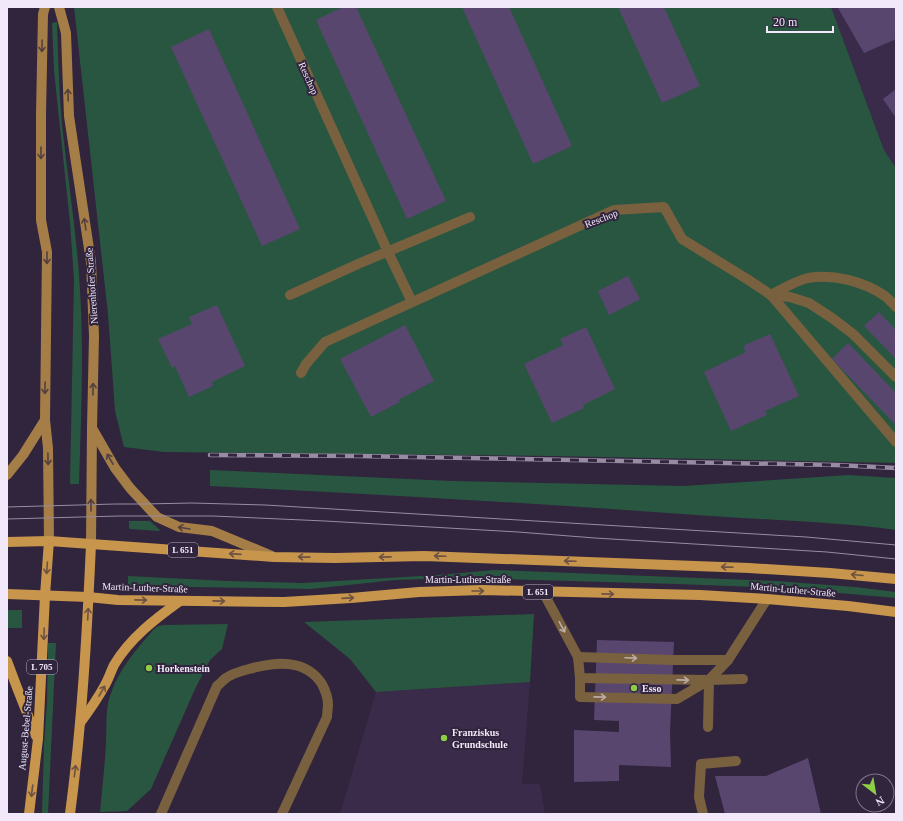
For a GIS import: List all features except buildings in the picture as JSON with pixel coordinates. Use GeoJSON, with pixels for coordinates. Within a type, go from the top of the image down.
{"type":"FeatureCollection","features":[{"type":"Feature","properties":{"kind":"main road"},"geometry":{"type":"LineString","coordinates":[[45,7],[43,14],[41,114],[41,220],[47,252],[44,420],[48,448],[49,541]]}},
{"type":"Feature","properties":{"kind":"main road","name":"Nierenhofer Straße"},"geometry":{"type":"LineString","coordinates":[[59,7],[66,33],[69,116],[91,262],[94,336],[91,544]]}},
{"type":"Feature","properties":{"kind":"main road"},"geometry":{"type":"LineString","coordinates":[[7,475],[23,455],[44,420]]}},
{"type":"Feature","properties":{"kind":"main road","name":"Martin-Luther-Straße"},"geometry":{"type":"LineString","coordinates":[[92,428],[115,468],[130,488],[157,517],[179,528],[212,531],[274,557]]}},
{"type":"Feature","properties":{"kind":"main road","name":"Martin-Luther-Straße"},"geometry":{"type":"LineString","coordinates":[[7,542],[49,541],[274,557],[335,558],[424,556],[749,568],[896,579]]}},
{"type":"Feature","properties":{"kind":"main road","name":"L 705"},"geometry":{"type":"LineString","coordinates":[[45,595],[49,541]]}},
{"type":"Feature","properties":{"kind":"main road","name":"Martin-Luther-Straße"},"geometry":{"type":"LineString","coordinates":[[88,597],[91,544]]}},
{"type":"Feature","properties":{"kind":"main road","name":"Martin-Luther-Straße"},"geometry":{"type":"LineString","coordinates":[[7,594],[88,597],[118,600],[284,602],[419,592],[482,590],[766,599],[896,612]]}},
{"type":"Feature","properties":{"kind":"main road","name":"August-Bebel-Straße"},"geometry":{"type":"LineString","coordinates":[[29,814],[38,739],[45,595]]}},
{"type":"Feature","properties":{"kind":"main road"},"geometry":{"type":"LineString","coordinates":[[70,814],[80,723],[88,597]]}},
{"type":"Feature","properties":{"kind":"main road"},"geometry":{"type":"LineString","coordinates":[[80,723],[97,699],[106,684],[114,665],[126,648],[151,622],[180,601]]}},
{"type":"Feature","properties":{"kind":"main road"},"geometry":{"type":"LineString","coordinates":[[7,660],[38,739]]}},
{"type":"Feature","properties":{"kind":"street","name":"Reschop"},"geometry":{"type":"LineString","coordinates":[[277,7],[412,302]]}},
{"type":"Feature","properties":{"kind":"street","name":"Reschop"},"geometry":{"type":"LineString","coordinates":[[301,373],[306,364],[325,342],[614,210],[664,207],[682,239],[771,295]]}},
{"type":"Feature","properties":{"kind":"street"},"geometry":{"type":"LineString","coordinates":[[290,295],[470,217]]}},
{"type":"Feature","properties":{"kind":"street"},"geometry":{"type":"LineString","coordinates":[[771,295],[788,286],[807,279],[825,277],[844,278],[867,286],[886,297],[896,307]]}},
{"type":"Feature","properties":{"kind":"street"},"geometry":{"type":"LineString","coordinates":[[771,295],[790,297],[809,303],[853,334],[896,377]]}},
{"type":"Feature","properties":{"kind":"street"},"geometry":{"type":"LineString","coordinates":[[771,295],[896,442]]}},
{"type":"Feature","properties":{"kind":"street"},"geometry":{"type":"LineString","coordinates":[[543,592],[578,657],[580,697],[678,699],[709,680],[728,660],[766,599]]}},
{"type":"Feature","properties":{"kind":"street"},"geometry":{"type":"LineString","coordinates":[[578,657],[728,660]]}},
{"type":"Feature","properties":{"kind":"street"},"geometry":{"type":"LineString","coordinates":[[161,814],[217,686],[226,678],[235,673],[266,664],[281,663],[301,666],[310,671],[318,678],[326,690],[328,704],[327,717],[282,814]]}},
{"type":"Feature","properties":{"kind":"street"},"geometry":{"type":"LineString","coordinates":[[580,678],[709,680],[743,679]]}},
{"type":"Feature","properties":{"kind":"street"},"geometry":{"type":"LineString","coordinates":[[708,727],[709,680]]}},
{"type":"Feature","properties":{"kind":"street"},"geometry":{"type":"LineString","coordinates":[[703,814],[699,798],[701,764],[736,761]]}},
{"type":"Feature","properties":{"kind":"shaded area"},"geometry":{"type":"Polygon","coordinates":[[[831,7],[896,7],[896,168],[884,150],[831,7]]]}},
{"type":"Feature","properties":{"kind":"shaded area","name":"Franziskus Grundschule"},"geometry":{"type":"Polygon","coordinates":[[[530,682],[522,784],[540,784],[545,814],[340,814],[376,692],[530,682]]]}},
{"type":"Feature","properties":{"kind":"green space"},"geometry":{"type":"Polygon","coordinates":[[[74,7],[831,7],[884,150],[896,168],[896,463],[552,456],[164,452],[124,447],[115,411],[108,314],[74,7]]]}},
{"type":"Feature","properties":{"kind":"green space"},"geometry":{"type":"Polygon","coordinates":[[[57,22],[62,125],[79,269],[82,339],[82,387],[79,484],[70,484],[74,279],[70,223],[54,71],[52,23],[57,22]]]}},
{"type":"Feature","properties":{"kind":"green space"},"geometry":{"type":"Polygon","coordinates":[[[210,470],[452,481],[683,486],[849,475],[896,478],[896,530],[821,523],[574,507],[210,486],[210,470]]]}},
{"type":"Feature","properties":{"kind":"green space"},"geometry":{"type":"Polygon","coordinates":[[[129,521],[150,521],[160,530],[130,529],[129,521]]]}},
{"type":"Feature","properties":{"kind":"green space"},"geometry":{"type":"Polygon","coordinates":[[[494,570],[776,581],[855,587],[896,592],[896,598],[782,588],[459,578],[395,580],[311,589],[128,586],[128,576],[303,583],[494,570]]]}},
{"type":"Feature","properties":{"kind":"green space"},"geometry":{"type":"Polygon","coordinates":[[[7,610],[22,610],[22,628],[7,628],[7,610]]]}},
{"type":"Feature","properties":{"kind":"green space"},"geometry":{"type":"Polygon","coordinates":[[[534,614],[530,682],[376,692],[350,659],[304,622],[534,614]]]}},
{"type":"Feature","properties":{"kind":"green space"},"geometry":{"type":"Polygon","coordinates":[[[228,624],[222,649],[210,660],[195,689],[151,789],[127,811],[100,812],[105,760],[108,701],[113,687],[128,661],[140,645],[158,626],[228,624]]]}},
{"type":"Feature","properties":{"kind":"green space"},"geometry":{"type":"Polygon","coordinates":[[[48,643],[56,643],[48,814],[42,814],[47,702],[48,643]]]}},
{"type":"Feature","properties":{"kind":"tram line"},"geometry":{"type":"LineString","coordinates":[[7,507],[192,503],[265,505],[806,537],[896,545]]}},
{"type":"Feature","properties":{"kind":"tram line"},"geometry":{"type":"LineString","coordinates":[[7,519],[119,516],[213,516],[325,521],[827,552],[896,559]]}},
{"type":"Feature","properties":{"kind":"railway"},"geometry":{"type":"LineString","coordinates":[[210,455],[359,456],[837,465],[896,468]]}},
{"type":"Feature","properties":{"kind":"place","name":"Horkenstein"},"geometry":{"type":"Point","coordinates":[149,668]}},
{"type":"Feature","properties":{"kind":"place","name":"Esso"},"geometry":{"type":"Point","coordinates":[634,688]}},
{"type":"Feature","properties":{"kind":"place","name":"Franziskus Grundschule"},"geometry":{"type":"Point","coordinates":[444,738]}}]}
